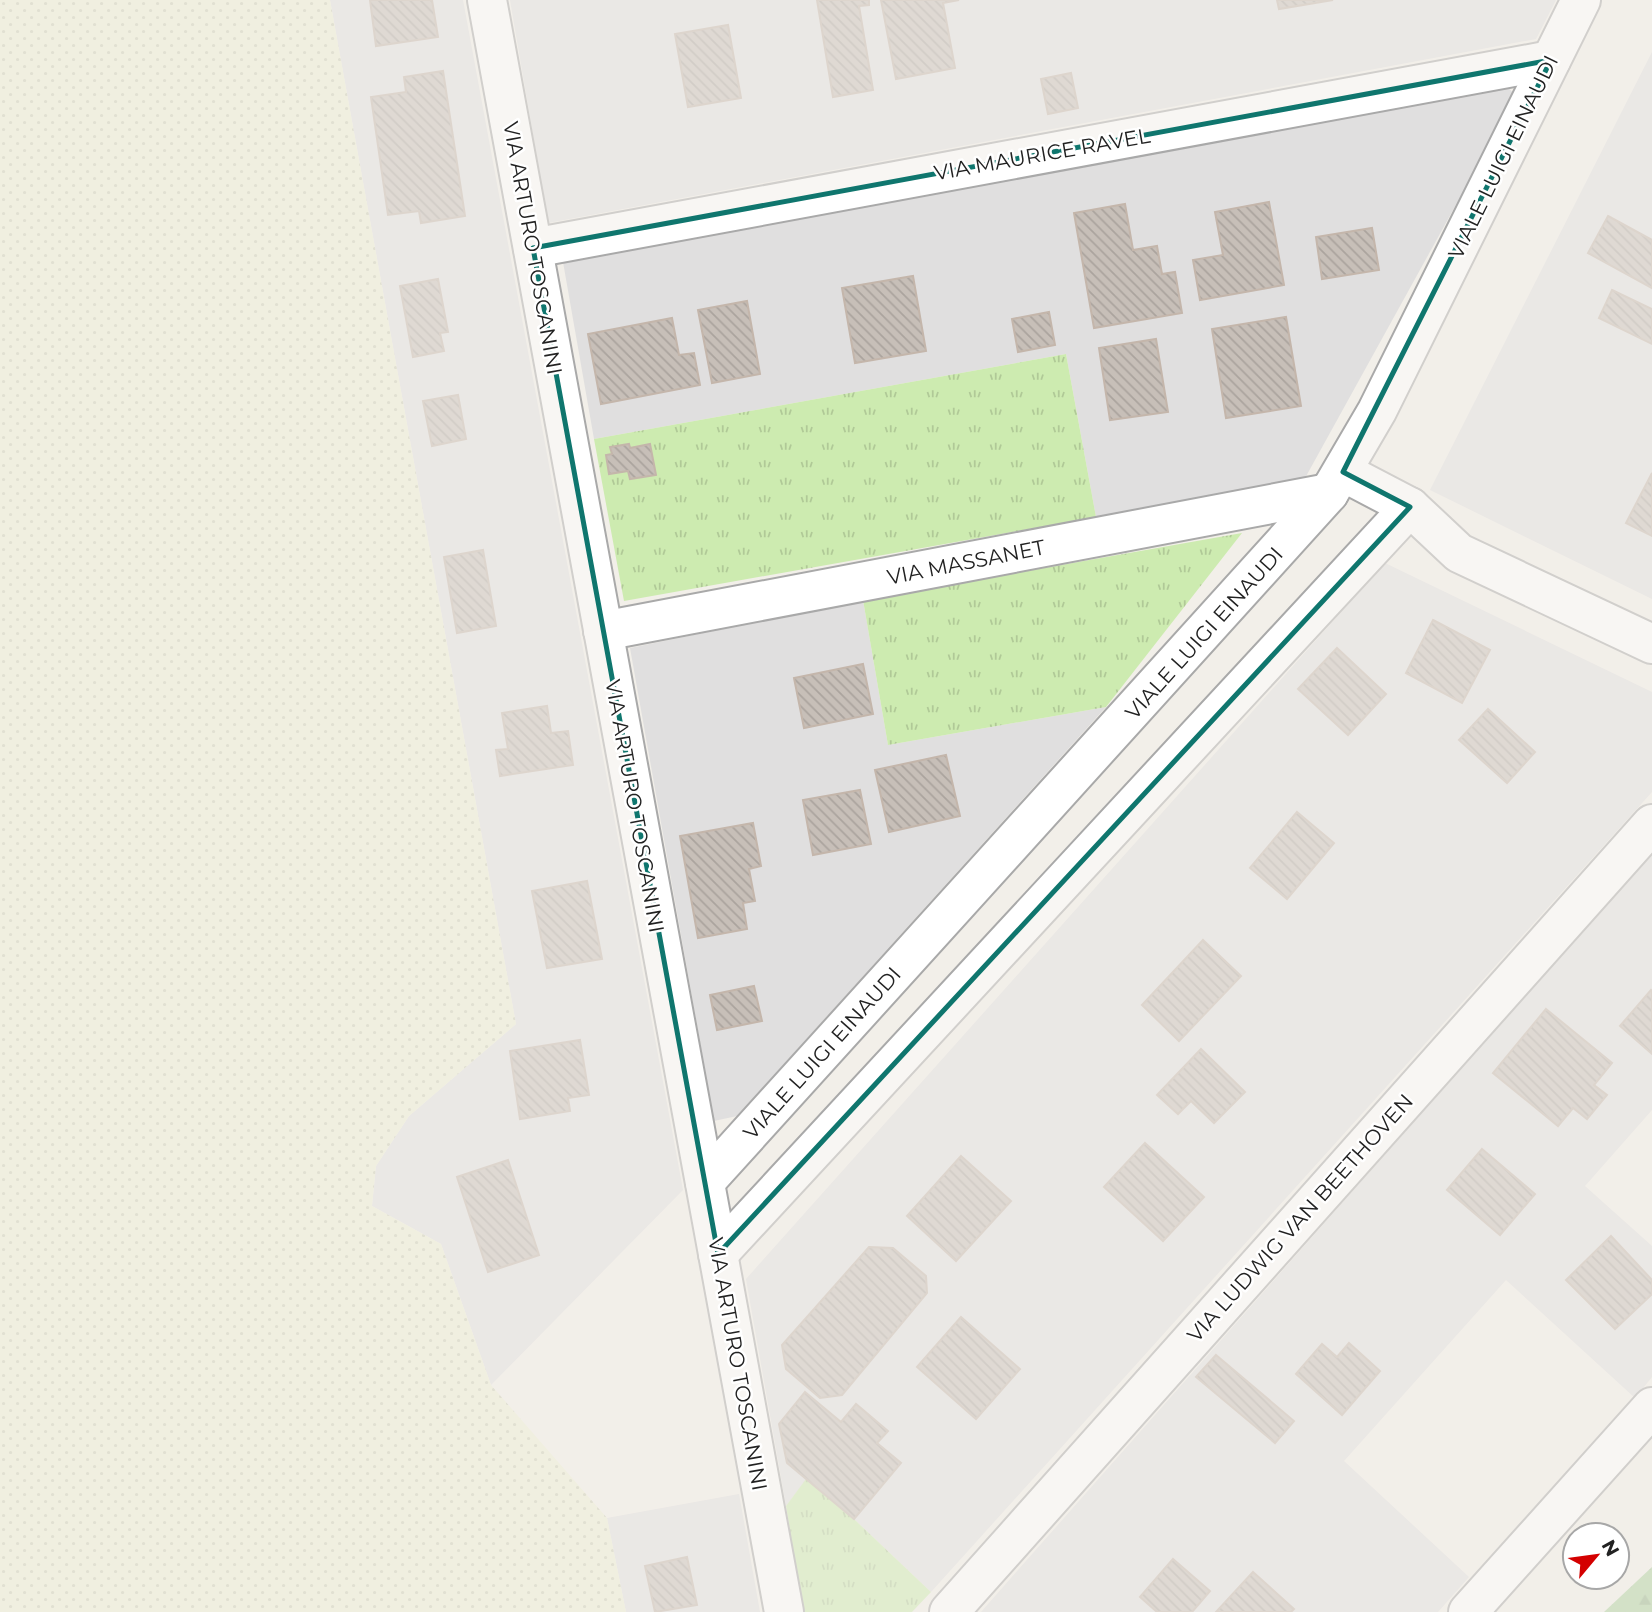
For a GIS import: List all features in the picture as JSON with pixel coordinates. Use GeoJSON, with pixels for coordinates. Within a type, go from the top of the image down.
{"type":"FeatureCollection","features":[{"type":"Feature","properties":{"kind":"street","name":"VIA ARTURO TOSCANINI"},"geometry":{"type":"LineString","coordinates":[[487,0],[784,1612]]}},
{"type":"Feature","properties":{"kind":"street","name":"VIALE LUIGI EINAUDI"},"geometry":{"type":"LineString","coordinates":[[705,1182],[1336,483],[1377,411],[1581,0]]}},
{"type":"Feature","properties":{"kind":"street","name":"VIA MAURICE RAVEL"},"geometry":{"type":"LineString","coordinates":[[533,248],[1551,60]]}},
{"type":"Feature","properties":{"kind":"street"},"geometry":{"type":"LineString","coordinates":[[1336,483],[1410,507],[1459,554],[1652,644]]}},
{"type":"Feature","properties":{"kind":"street","name":"VIA MASSANET"},"geometry":{"type":"LineString","coordinates":[[603,631],[1336,483]]}},
{"type":"Feature","properties":{"kind":"street"},"geometry":{"type":"LineString","coordinates":[[718,1254],[1410,507]]}},
{"type":"Feature","properties":{"kind":"street","name":"VIA LUDWIG VAN BEETHOVEN"},"geometry":{"type":"LineString","coordinates":[[949,1612],[1652,824]]}},
{"type":"Feature","properties":{"kind":"street"},"geometry":{"type":"LineString","coordinates":[[1468,1612],[1652,1407]]}},
{"type":"Feature","properties":{"kind":"highlighted area"},"geometry":{"type":"Polygon","coordinates":[[[1551,60],[1343,472],[1410,507],[718,1254],[533,248],[1551,60]]]}},
{"type":"Feature","properties":{"kind":"shaded area"},"geometry":{"type":"Polygon","coordinates":[[[330,0],[463,0],[683,1190],[491,1385],[441,1244],[372,1206],[376,1166],[409,1116],[516,1024],[330,0]]]}},
{"type":"Feature","properties":{"kind":"shaded area"},"geometry":{"type":"Polygon","coordinates":[[[510,0],[1556,0],[1536,39],[548,223],[510,0]]]}},
{"type":"Feature","properties":{"kind":"shaded area"},"geometry":{"type":"Polygon","coordinates":[[[1652,52],[1652,599],[1430,490],[1652,52]]]}},
{"type":"Feature","properties":{"kind":"shaded area"},"geometry":{"type":"Polygon","coordinates":[[[1505,84],[1516,96],[1304,480],[1096,517],[1066,354],[594,439],[563,262],[1505,84]]]}},
{"type":"Feature","properties":{"kind":"shaded area"},"geometry":{"type":"Polygon","coordinates":[[[1385,563],[1652,692],[1652,792],[931,1592],[854,1519],[806,1480],[786,1506],[746,1279],[1385,563]]]}},
{"type":"Feature","properties":{"kind":"shaded area"},"geometry":{"type":"Polygon","coordinates":[[[863,600],[888,745],[1106,707],[737,1116],[714,1121],[630,648],[863,600]]]}},
{"type":"Feature","properties":{"kind":"shaded area"},"geometry":{"type":"Polygon","coordinates":[[[1652,852],[1652,1110],[1585,1186],[1652,1246],[1652,1377],[1635,1398],[1506,1280],[1344,1461],[1469,1577],[1438,1612],[981,1612],[1652,852]]]}},
{"type":"Feature","properties":{"kind":"shaded area"},"geometry":{"type":"Polygon","coordinates":[[[739,1494],[760,1612],[626,1612],[607,1518],[739,1494]]]}},
{"type":"Feature","properties":{"kind":"green space"},"geometry":{"type":"Polygon","coordinates":[[[0,0],[330,0],[516,1024],[409,1116],[376,1166],[372,1206],[441,1244],[491,1385],[607,1518],[626,1612],[0,1612],[0,0]]]}},
{"type":"Feature","properties":{"kind":"green space"},"geometry":{"type":"Polygon","coordinates":[[[1066,354],[1096,517],[624,601],[594,439],[1066,354]],[[629,444],[606,456],[609,474],[628,471],[630,479],[656,474],[650,444],[630,448],[629,444]]]}},
{"type":"Feature","properties":{"kind":"green space"},"geometry":{"type":"Polygon","coordinates":[[[1242,533],[1106,707],[888,745],[863,600],[1242,533]]]}},
{"type":"Feature","properties":{"kind":"green space"},"geometry":{"type":"Polygon","coordinates":[[[806,1479],[854,1519],[931,1592],[912,1612],[803,1612],[786,1506],[806,1479]]]}},
{"type":"Feature","properties":{"kind":"green space"},"geometry":{"type":"Polygon","coordinates":[[[1652,1567],[1652,1612],[1604,1612],[1626,1591],[1631,1591],[1631,1587],[1652,1567]]]}},
{"type":"Feature","properties":{"kind":"building"},"geometry":{"type":"Polygon","coordinates":[[[370,0],[432,0],[438,37],[376,46],[370,0]]]}},
{"type":"Feature","properties":{"kind":"building"},"geometry":{"type":"Polygon","coordinates":[[[817,0],[869,0],[869,5],[859,6],[873,90],[833,97],[817,0]]]}},
{"type":"Feature","properties":{"kind":"building"},"geometry":{"type":"Polygon","coordinates":[[[881,0],[959,0],[943,3],[955,68],[896,79],[881,0]]]}},
{"type":"Feature","properties":{"kind":"building"},"geometry":{"type":"Polygon","coordinates":[[[1277,0],[1333,0],[1279,9],[1277,0]]]}},
{"type":"Feature","properties":{"kind":"building"},"geometry":{"type":"Polygon","coordinates":[[[728,25],[741,98],[688,107],[675,34],[728,25]]]}},
{"type":"Feature","properties":{"kind":"building"},"geometry":{"type":"Polygon","coordinates":[[[443,71],[465,216],[421,223],[419,211],[388,215],[371,97],[406,92],[404,77],[443,71]]]}},
{"type":"Feature","properties":{"kind":"building"},"geometry":{"type":"Polygon","coordinates":[[[1071,73],[1078,108],[1048,114],[1041,79],[1071,73]]]}},
{"type":"Feature","properties":{"kind":"building"},"geometry":{"type":"Polygon","coordinates":[[[1269,202],[1284,285],[1200,300],[1193,260],[1223,255],[1215,212],[1269,202]]]}},
{"type":"Feature","properties":{"kind":"building"},"geometry":{"type":"Polygon","coordinates":[[[1125,204],[1133,250],[1157,246],[1162,274],[1175,272],[1182,313],[1094,328],[1074,213],[1125,204]]]}},
{"type":"Feature","properties":{"kind":"building"},"geometry":{"type":"Polygon","coordinates":[[[1608,216],[1652,240],[1652,288],[1588,253],[1608,216]]]}},
{"type":"Feature","properties":{"kind":"building"},"geometry":{"type":"Polygon","coordinates":[[[1372,228],[1379,270],[1322,279],[1316,237],[1372,228]]]}},
{"type":"Feature","properties":{"kind":"building"},"geometry":{"type":"Polygon","coordinates":[[[913,276],[926,351],[855,363],[842,288],[913,276]]]}},
{"type":"Feature","properties":{"kind":"building"},"geometry":{"type":"Polygon","coordinates":[[[438,279],[448,332],[440,333],[444,351],[413,357],[400,286],[438,279]]]}},
{"type":"Feature","properties":{"kind":"building"},"geometry":{"type":"Polygon","coordinates":[[[1612,290],[1652,309],[1652,344],[1599,318],[1612,290]]]}},
{"type":"Feature","properties":{"kind":"building"},"geometry":{"type":"Polygon","coordinates":[[[747,301],[760,374],[712,383],[698,310],[747,301]]]}},
{"type":"Feature","properties":{"kind":"building"},"geometry":{"type":"Polygon","coordinates":[[[1049,312],[1055,345],[1018,352],[1012,319],[1049,312]]]}},
{"type":"Feature","properties":{"kind":"building"},"geometry":{"type":"Polygon","coordinates":[[[1286,317],[1301,406],[1226,418],[1212,329],[1286,317]]]}},
{"type":"Feature","properties":{"kind":"building"},"geometry":{"type":"Polygon","coordinates":[[[672,318],[679,355],[694,353],[700,385],[601,404],[588,334],[672,318]]]}},
{"type":"Feature","properties":{"kind":"building"},"geometry":{"type":"Polygon","coordinates":[[[1156,339],[1168,412],[1110,420],[1099,348],[1156,339]]]}},
{"type":"Feature","properties":{"kind":"building"},"geometry":{"type":"Polygon","coordinates":[[[458,395],[466,439],[432,446],[423,401],[458,395]]]}},
{"type":"Feature","properties":{"kind":"building"},"geometry":{"type":"Polygon","coordinates":[[[629,444],[630,448],[650,444],[656,475],[630,479],[628,471],[609,474],[606,455],[612,454],[610,447],[629,444]]]}},
{"type":"Feature","properties":{"kind":"building"},"geometry":{"type":"Polygon","coordinates":[[[1652,473],[1652,536],[1626,523],[1652,473]]]}},
{"type":"Feature","properties":{"kind":"building"},"geometry":{"type":"Polygon","coordinates":[[[483,550],[496,626],[457,633],[444,557],[483,550]]]}},
{"type":"Feature","properties":{"kind":"building"},"geometry":{"type":"Polygon","coordinates":[[[1433,620],[1490,650],[1462,703],[1406,673],[1433,620]]]}},
{"type":"Feature","properties":{"kind":"building"},"geometry":{"type":"Polygon","coordinates":[[[1337,648],[1386,694],[1348,735],[1298,689],[1337,648]]]}},
{"type":"Feature","properties":{"kind":"building"},"geometry":{"type":"Polygon","coordinates":[[[863,664],[873,714],[804,728],[794,678],[863,664]]]}},
{"type":"Feature","properties":{"kind":"building"},"geometry":{"type":"Polygon","coordinates":[[[547,706],[551,733],[568,731],[573,765],[500,776],[496,750],[508,749],[502,713],[547,706]]]}},
{"type":"Feature","properties":{"kind":"building"},"geometry":{"type":"Polygon","coordinates":[[[1488,709],[1535,752],[1507,783],[1459,740],[1488,709]]]}},
{"type":"Feature","properties":{"kind":"building"},"geometry":{"type":"Polygon","coordinates":[[[946,755],[960,816],[889,832],[875,770],[946,755]]]}},
{"type":"Feature","properties":{"kind":"building"},"geometry":{"type":"Polygon","coordinates":[[[860,790],[871,844],[813,855],[803,800],[860,790]]]}},
{"type":"Feature","properties":{"kind":"building"},"geometry":{"type":"Polygon","coordinates":[[[1297,812],[1334,843],[1287,899],[1250,868],[1297,812]]]}},
{"type":"Feature","properties":{"kind":"building"},"geometry":{"type":"Polygon","coordinates":[[[753,823],[761,866],[749,869],[755,901],[743,903],[747,929],[698,938],[680,836],[753,823]]]}},
{"type":"Feature","properties":{"kind":"building"},"geometry":{"type":"Polygon","coordinates":[[[587,881],[602,959],[547,968],[532,891],[587,881]]]}},
{"type":"Feature","properties":{"kind":"building"},"geometry":{"type":"Polygon","coordinates":[[[1203,940],[1241,976],[1179,1041],[1142,1005],[1203,940]]]}},
{"type":"Feature","properties":{"kind":"building"},"geometry":{"type":"Polygon","coordinates":[[[754,986],[762,1021],[717,1030],[710,995],[754,986]]]}},
{"type":"Feature","properties":{"kind":"building"},"geometry":{"type":"Polygon","coordinates":[[[1652,991],[1652,1054],[1620,1026],[1652,991]]]}},
{"type":"Feature","properties":{"kind":"building"},"geometry":{"type":"Polygon","coordinates":[[[1546,1009],[1612,1063],[1594,1085],[1607,1095],[1587,1119],[1573,1108],[1558,1126],[1493,1073],[1546,1009]]]}},
{"type":"Feature","properties":{"kind":"building"},"geometry":{"type":"Polygon","coordinates":[[[580,1040],[589,1095],[568,1098],[570,1111],[520,1119],[510,1051],[580,1040]]]}},
{"type":"Feature","properties":{"kind":"building"},"geometry":{"type":"Polygon","coordinates":[[[1201,1049],[1245,1092],[1214,1123],[1191,1101],[1178,1114],[1157,1095],[1201,1049]]]}},
{"type":"Feature","properties":{"kind":"building"},"geometry":{"type":"Polygon","coordinates":[[[1145,1143],[1204,1197],[1163,1241],[1104,1187],[1145,1143]]]}},
{"type":"Feature","properties":{"kind":"building"},"geometry":{"type":"Polygon","coordinates":[[[1482,1149],[1535,1194],[1500,1235],[1447,1190],[1482,1149]]]}},
{"type":"Feature","properties":{"kind":"building"},"geometry":{"type":"Polygon","coordinates":[[[961,1156],[1011,1201],[956,1261],[907,1216],[961,1156]]]}},
{"type":"Feature","properties":{"kind":"building"},"geometry":{"type":"Polygon","coordinates":[[[508,1160],[539,1255],[488,1272],[457,1177],[508,1160]]]}},
{"type":"Feature","properties":{"kind":"building"},"geometry":{"type":"Polygon","coordinates":[[[1611,1236],[1652,1280],[1652,1294],[1615,1329],[1566,1280],[1611,1236]]]}},
{"type":"Feature","properties":{"kind":"building"},"geometry":{"type":"Polygon","coordinates":[[[869,1247],[893,1248],[926,1276],[927,1293],[842,1395],[820,1398],[786,1369],[782,1345],[869,1247]]]}},
{"type":"Feature","properties":{"kind":"building"},"geometry":{"type":"Polygon","coordinates":[[[961,1317],[1020,1369],[976,1419],[917,1367],[961,1317]]]}},
{"type":"Feature","properties":{"kind":"building"},"geometry":{"type":"Polygon","coordinates":[[[1349,1343],[1380,1371],[1342,1415],[1296,1374],[1322,1344],[1337,1357],[1349,1343]]]}},
{"type":"Feature","properties":{"kind":"building"},"geometry":{"type":"Polygon","coordinates":[[[1216,1355],[1294,1421],[1275,1443],[1196,1377],[1216,1355]]]}},
{"type":"Feature","properties":{"kind":"building"},"geometry":{"type":"Polygon","coordinates":[[[805,1392],[841,1422],[856,1404],[888,1431],[877,1443],[901,1463],[854,1519],[787,1463],[779,1424],[805,1392]]]}},
{"type":"Feature","properties":{"kind":"building"},"geometry":{"type":"Polygon","coordinates":[[[687,1557],[697,1605],[655,1612],[645,1566],[687,1557]]]}},
{"type":"Feature","properties":{"kind":"building"},"geometry":{"type":"Polygon","coordinates":[[[1173,1559],[1210,1591],[1192,1612],[1157,1612],[1140,1597],[1173,1559]]]}},
{"type":"Feature","properties":{"kind":"building"},"geometry":{"type":"Polygon","coordinates":[[[1253,1572],[1294,1609],[1291,1612],[1216,1612],[1253,1572]]]}}]}
